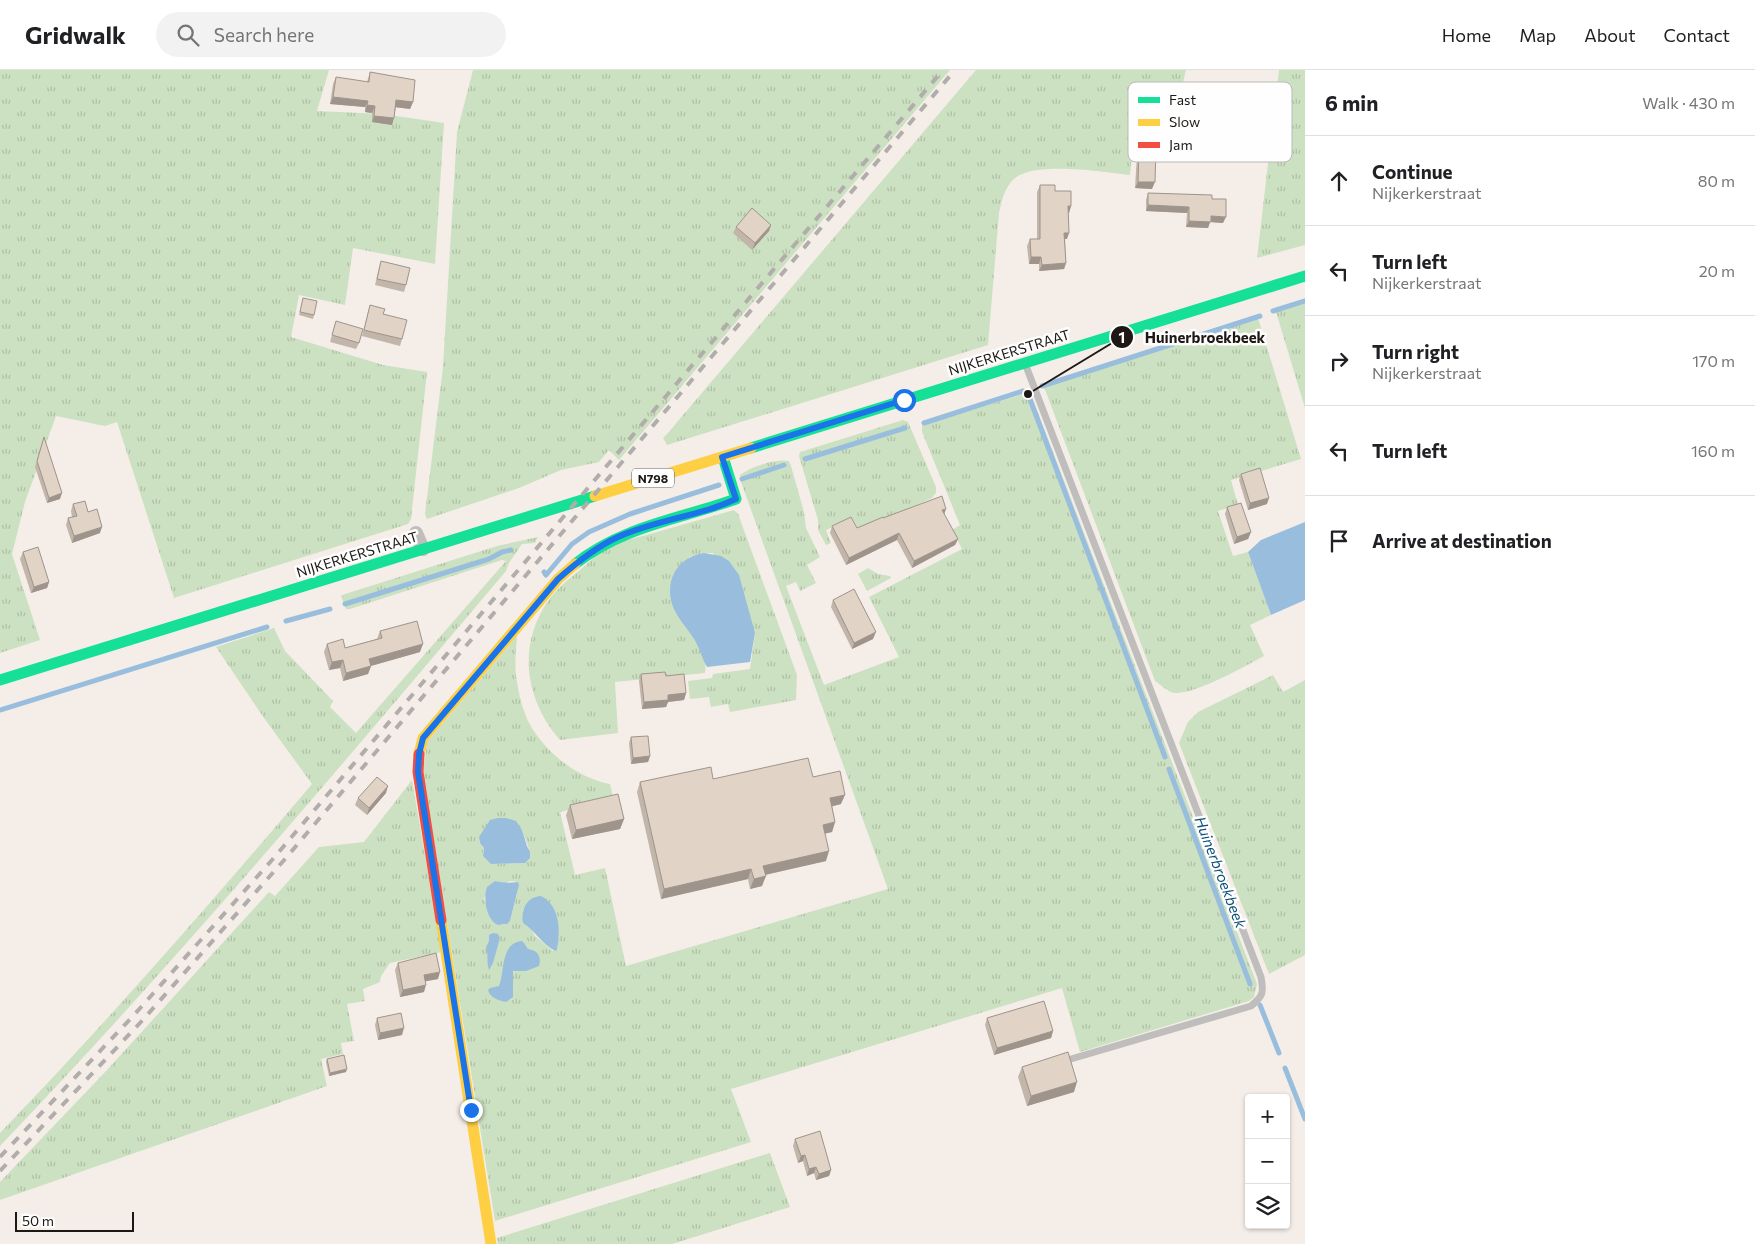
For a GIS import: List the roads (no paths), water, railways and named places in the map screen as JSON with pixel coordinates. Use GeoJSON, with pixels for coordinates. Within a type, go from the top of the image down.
{"type":"FeatureCollection","features":[{"type":"Feature","properties":{"kind":"main road","name":"NIJKERKERSTRAAT"},"geometry":{"type":"LineString","coordinates":[[0,680],[1305,276]]}},
{"type":"Feature","properties":{"kind":"main road"},"geometry":{"type":"LineString","coordinates":[[491,1244],[418,772],[419,754],[423,738],[558,579],[573,566],[605,544],[630,532],[708,510],[736,499],[722,457]]}},
{"type":"Feature","properties":{"kind":"street"},"geometry":{"type":"LineString","coordinates":[[416,534],[423,549]]}},
{"type":"Feature","properties":{"kind":"lane"},"geometry":{"type":"LineString","coordinates":[[1025,363],[1258,968],[1263,988],[1261,998],[1251,1006],[1071,1059]]}},
{"type":"Feature","properties":{"kind":"water"},"geometry":{"type":"Polygon","coordinates":[[[1305,522],[1305,600],[1271,615],[1248,552],[1261,540],[1305,522]]]}},
{"type":"Feature","properties":{"kind":"water"},"geometry":{"type":"Polygon","coordinates":[[[704,553],[721,556],[729,561],[739,575],[755,633],[750,662],[707,667],[696,642],[674,609],[670,590],[674,573],[686,560],[694,555],[704,553]]]}},
{"type":"Feature","properties":{"kind":"water"},"geometry":{"type":"Polygon","coordinates":[[[498,818],[516,821],[522,830],[530,852],[530,858],[525,863],[491,864],[483,856],[484,848],[480,843],[479,837],[490,820],[498,818]]]}},
{"type":"Feature","properties":{"kind":"water"},"geometry":{"type":"Polygon","coordinates":[[[495,881],[506,883],[518,882],[519,885],[510,921],[507,924],[498,925],[494,922],[486,908],[485,897],[487,887],[495,881]]]}},
{"type":"Feature","properties":{"kind":"water"},"geometry":{"type":"Polygon","coordinates":[[[541,896],[552,906],[558,920],[559,935],[557,950],[555,951],[523,923],[523,913],[528,902],[541,896]]]}},
{"type":"Feature","properties":{"kind":"water"},"geometry":{"type":"Polygon","coordinates":[[[493,933],[498,934],[500,938],[493,963],[489,970],[486,947],[489,935],[493,933]]]}},
{"type":"Feature","properties":{"kind":"water"},"geometry":{"type":"Polygon","coordinates":[[[522,941],[528,949],[538,954],[540,959],[539,966],[526,971],[513,971],[513,997],[506,1002],[492,997],[488,990],[499,986],[507,952],[515,943],[522,941]]]}},
{"type":"Feature","properties":{"kind":"waterway"},"geometry":{"type":"LineString","coordinates":[[1273,311],[1305,301]]}},
{"type":"Feature","properties":{"kind":"waterway"},"geometry":{"type":"LineString","coordinates":[[1042,386],[1260,316]]}},
{"type":"Feature","properties":{"kind":"waterway"},"geometry":{"type":"LineString","coordinates":[[924,423],[1023,391]]}},
{"type":"Feature","properties":{"kind":"waterway","name":"Huinerbroekbeek"},"geometry":{"type":"LineString","coordinates":[[1022,392],[1028,394],[1165,757]]}},
{"type":"Feature","properties":{"kind":"waterway"},"geometry":{"type":"LineString","coordinates":[[805,459],[905,428]]}},
{"type":"Feature","properties":{"kind":"waterway"},"geometry":{"type":"LineString","coordinates":[[742,479],[784,465]]}},
{"type":"Feature","properties":{"kind":"waterway"},"geometry":{"type":"LineString","coordinates":[[544,572],[546,575],[572,544],[589,532],[630,514],[719,485]]}},
{"type":"Feature","properties":{"kind":"waterway"},"geometry":{"type":"LineString","coordinates":[[345,604],[489,559],[502,552],[511,550]]}},
{"type":"Feature","properties":{"kind":"waterway"},"geometry":{"type":"LineString","coordinates":[[286,621],[330,609]]}},
{"type":"Feature","properties":{"kind":"waterway"},"geometry":{"type":"LineString","coordinates":[[0,710],[267,627]]}},
{"type":"Feature","properties":{"kind":"waterway","name":"Huinerbroekbeek"},"geometry":{"type":"LineString","coordinates":[[1169,769],[1250,984]]}},
{"type":"Feature","properties":{"kind":"waterway","name":"Huinerbroekbeek"},"geometry":{"type":"LineString","coordinates":[[1260,1005],[1279,1053]]}},
{"type":"Feature","properties":{"kind":"waterway","name":"Huinerbroekbeek"},"geometry":{"type":"LineString","coordinates":[[1285,1068],[1305,1119]]}},
{"type":"Feature","properties":{"kind":"railway"},"geometry":{"type":"LineString","coordinates":[[0,1157],[134,1015],[272,860],[943,70]]}},
{"type":"Feature","properties":{"kind":"railway"},"geometry":{"type":"LineString","coordinates":[[0,1171],[140,1023],[285,859],[955,70]]}},
{"type":"Feature","properties":{"kind":"place","name":"Huinerbroekbeek"},"geometry":{"type":"Point","coordinates":[1028,394]}}]}
